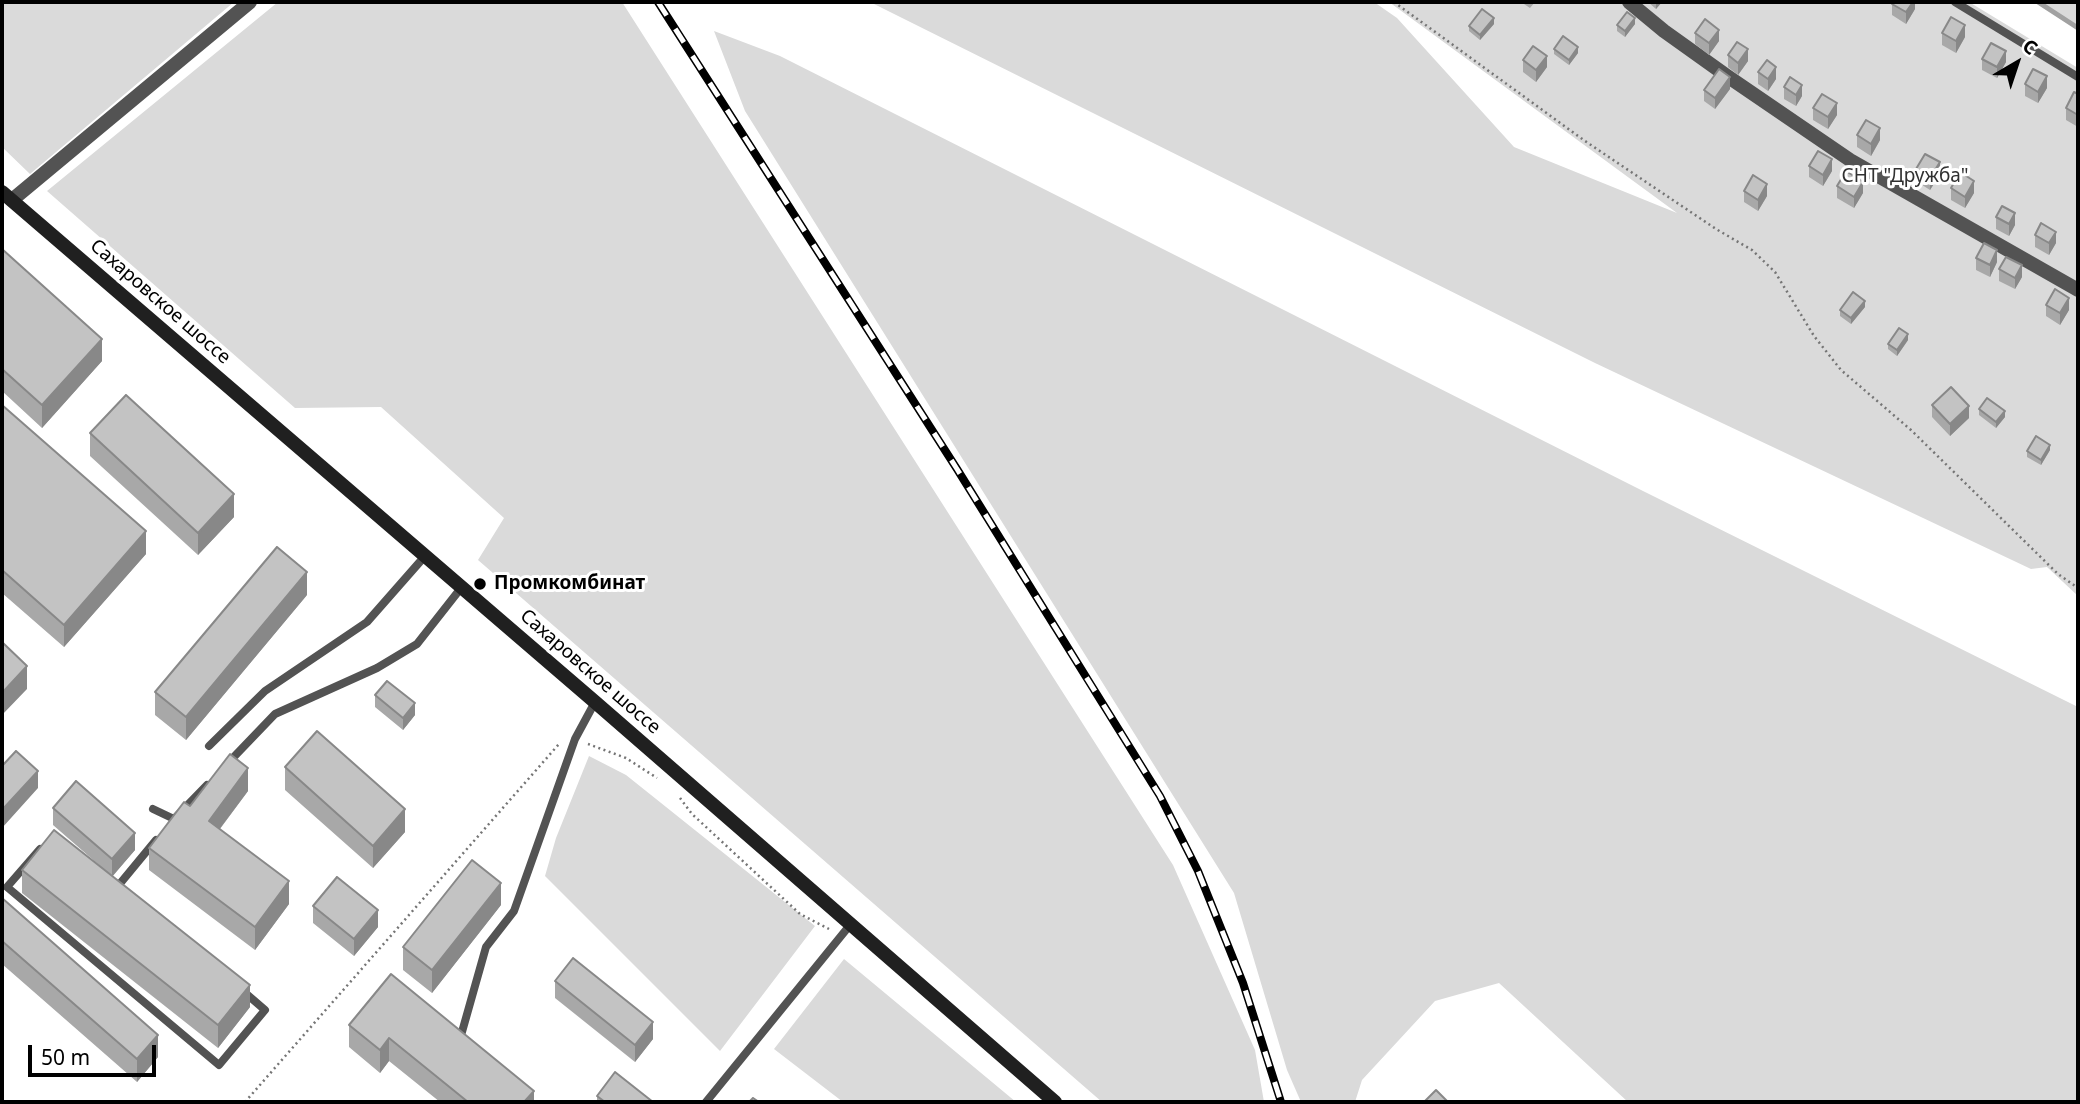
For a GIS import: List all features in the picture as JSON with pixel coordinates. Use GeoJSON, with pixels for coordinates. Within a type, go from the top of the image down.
{"type":"FeatureCollection","features":[{"type":"Feature","properties":{"kind":"main road","name":"Сахаровское шоссе"},"geometry":{"type":"LineString","coordinates":[[7,196],[595,702],[846,930],[1055,1102]]}},
{"type":"Feature","properties":{"kind":"street"},"geometry":{"type":"LineString","coordinates":[[7,196],[250,2]]}},
{"type":"Feature","properties":{"kind":"street"},"geometry":{"type":"LineString","coordinates":[[1629,2],[1664,31],[1850,160],[2078,290]]}},
{"type":"Feature","properties":{"kind":"lane"},"geometry":{"type":"LineString","coordinates":[[1955,2],[2078,76]]}},
{"type":"Feature","properties":{"kind":"lane"},"geometry":{"type":"LineString","coordinates":[[209,746],[265,691],[367,622],[425,556]]}},
{"type":"Feature","properties":{"kind":"lane"},"geometry":{"type":"LineString","coordinates":[[223,769],[275,714],[377,668],[417,644],[461,588]]}},
{"type":"Feature","properties":{"kind":"lane"},"geometry":{"type":"LineString","coordinates":[[460,1039],[486,947],[514,911],[575,739],[595,702]]}},
{"type":"Feature","properties":{"kind":"lane"},"geometry":{"type":"LineString","coordinates":[[118,886],[174,819],[214,778]]}},
{"type":"Feature","properties":{"kind":"lane"},"geometry":{"type":"LineString","coordinates":[[153,809],[174,819]]}},
{"type":"Feature","properties":{"kind":"lane"},"geometry":{"type":"LineString","coordinates":[[46,841],[7,887],[219,1065],[265,1010],[234,983]]}},
{"type":"Feature","properties":{"kind":"lane"},"geometry":{"type":"LineString","coordinates":[[107,877],[128,894]]}},
{"type":"Feature","properties":{"kind":"lane"},"geometry":{"type":"LineString","coordinates":[[706,1102],[846,930]]}},
{"type":"Feature","properties":{"kind":"path"},"geometry":{"type":"LineString","coordinates":[[1394,2],[1585,141],[1752,250],[1775,272],[1814,336],[1841,370],[1911,430],[2058,574],[2078,588]]}},
{"type":"Feature","properties":{"kind":"path"},"geometry":{"type":"LineString","coordinates":[[575,739],[626,758],[664,783]]}},
{"type":"Feature","properties":{"kind":"path"},"geometry":{"type":"LineString","coordinates":[[245,1102],[558,744]]}},
{"type":"Feature","properties":{"kind":"path"},"geometry":{"type":"LineString","coordinates":[[674,790],[692,814],[800,914],[846,930]]}},
{"type":"Feature","properties":{"kind":"green space"},"geometry":{"type":"Polygon","coordinates":[[[2,2],[234,2],[30,174],[2,147],[2,2]]]}},
{"type":"Feature","properties":{"kind":"green space"},"geometry":{"type":"Polygon","coordinates":[[[278,2],[622,2],[1173,865],[1255,1050],[1264,1102],[1102,1102],[478,560],[504,518],[381,407],[295,408],[47,191],[278,2]]]}},
{"type":"Feature","properties":{"kind":"green space","name":"СНТ \"Дружба\""},"geometry":{"type":"Polygon","coordinates":[[[870,2],[1374,2],[1397,18],[1514,147],[1677,213],[1389,2],[1969,2],[2078,68],[2078,596],[2047,567],[2031,569],[1595,363],[870,2]]]}},
{"type":"Feature","properties":{"kind":"green space"},"geometry":{"type":"Polygon","coordinates":[[[2039,2],[2078,2],[2078,31],[2039,2]]]}},
{"type":"Feature","properties":{"kind":"green space"},"geometry":{"type":"Polygon","coordinates":[[[714,31],[780,56],[2078,707],[2078,1102],[1628,1102],[1499,983],[1435,1001],[1362,1080],[1355,1102],[1301,1102],[1287,1070],[1234,893],[745,111],[714,31]]]}},
{"type":"Feature","properties":{"kind":"green space"},"geometry":{"type":"Polygon","coordinates":[[[589,756],[626,775],[815,926],[720,1051],[545,876],[556,838],[589,756]]]}},
{"type":"Feature","properties":{"kind":"green space"},"geometry":{"type":"Polygon","coordinates":[[[844,959],[1016,1102],[843,1102],[774,1049],[844,959]]]}},
{"type":"Feature","properties":{"kind":"building"},"geometry":{"type":"Polygon","coordinates":[[[1913,2],[1906,12],[1892,4],[1913,2]]]}},
{"type":"Feature","properties":{"kind":"building"},"geometry":{"type":"Polygon","coordinates":[[[1482,9],[1494,18],[1480,35],[1469,26],[1482,9]]]}},
{"type":"Feature","properties":{"kind":"building"},"geometry":{"type":"Polygon","coordinates":[[[1627,12],[1635,18],[1625,31],[1617,25],[1627,12]]]}},
{"type":"Feature","properties":{"kind":"building"},"geometry":{"type":"Polygon","coordinates":[[[1951,17],[1965,25],[1956,41],[1942,33],[1951,17]]]}},
{"type":"Feature","properties":{"kind":"building"},"geometry":{"type":"Polygon","coordinates":[[[1705,19],[1719,30],[1709,43],[1695,33],[1705,19]]]}},
{"type":"Feature","properties":{"kind":"building"},"geometry":{"type":"Polygon","coordinates":[[[1563,36],[1578,47],[1569,60],[1554,49],[1563,36]]]}},
{"type":"Feature","properties":{"kind":"building"},"geometry":{"type":"Polygon","coordinates":[[[1737,42],[1748,49],[1738,63],[1728,55],[1737,42]]]}},
{"type":"Feature","properties":{"kind":"building"},"geometry":{"type":"Polygon","coordinates":[[[1991,43],[2006,51],[1997,67],[1982,59],[1991,43]]]}},
{"type":"Feature","properties":{"kind":"building"},"geometry":{"type":"Polygon","coordinates":[[[1533,46],[1547,56],[1536,70],[1523,60],[1533,46]]]}},
{"type":"Feature","properties":{"kind":"building"},"geometry":{"type":"Polygon","coordinates":[[[1767,60],[1776,67],[1768,79],[1758,72],[1767,60]]]}},
{"type":"Feature","properties":{"kind":"building"},"geometry":{"type":"Polygon","coordinates":[[[1719,69],[1730,77],[1715,98],[1704,90],[1719,69]]]}},
{"type":"Feature","properties":{"kind":"building"},"geometry":{"type":"Polygon","coordinates":[[[2033,69],[2047,76],[2038,92],[2025,84],[2033,69]]]}},
{"type":"Feature","properties":{"kind":"building"},"geometry":{"type":"Polygon","coordinates":[[[1790,77],[1802,85],[1796,95],[1784,87],[1790,77]]]}},
{"type":"Feature","properties":{"kind":"building"},"geometry":{"type":"Polygon","coordinates":[[[2074,92],[2078,94],[2078,115],[2066,108],[2074,92]]]}},
{"type":"Feature","properties":{"kind":"building"},"geometry":{"type":"Polygon","coordinates":[[[1822,94],[1837,103],[1828,117],[1813,108],[1822,94]]]}},
{"type":"Feature","properties":{"kind":"building"},"geometry":{"type":"Polygon","coordinates":[[[1866,120],[1880,128],[1871,144],[1857,135],[1866,120]]]}},
{"type":"Feature","properties":{"kind":"building"},"geometry":{"type":"Polygon","coordinates":[[[1818,151],[1832,159],[1823,175],[1809,166],[1818,151]]]}},
{"type":"Feature","properties":{"kind":"building"},"geometry":{"type":"Polygon","coordinates":[[[1925,154],[1940,162],[1930,178],[1916,169],[1925,154]]]}},
{"type":"Feature","properties":{"kind":"building"},"geometry":{"type":"Polygon","coordinates":[[[1846,171],[1863,182],[1854,197],[1837,186],[1846,171]]]}},
{"type":"Feature","properties":{"kind":"building"},"geometry":{"type":"Polygon","coordinates":[[[1960,172],[1974,181],[1965,197],[1951,188],[1960,172]]]}},
{"type":"Feature","properties":{"kind":"building"},"geometry":{"type":"Polygon","coordinates":[[[1753,175],[1767,184],[1758,200],[1744,191],[1753,175]]]}},
{"type":"Feature","properties":{"kind":"building"},"geometry":{"type":"Polygon","coordinates":[[[2002,206],[2015,213],[2009,224],[1996,217],[2002,206]]]}},
{"type":"Feature","properties":{"kind":"building"},"geometry":{"type":"Polygon","coordinates":[[[2041,223],[2056,232],[2049,243],[2035,235],[2041,223]]]}},
{"type":"Feature","properties":{"kind":"building"},"geometry":{"type":"Polygon","coordinates":[[[1984,243],[1997,250],[1990,265],[1976,258],[1984,243]]]}},
{"type":"Feature","properties":{"kind":"building"},"geometry":{"type":"Polygon","coordinates":[[[2,249],[102,339],[42,405],[2,369],[2,249]]]}},
{"type":"Feature","properties":{"kind":"building"},"geometry":{"type":"Polygon","coordinates":[[[2006,257],[2022,265],[2015,278],[1999,269],[2006,257]]]}},
{"type":"Feature","properties":{"kind":"building"},"geometry":{"type":"Polygon","coordinates":[[[2055,289],[2069,298],[2060,313],[2046,305],[2055,289]]]}},
{"type":"Feature","properties":{"kind":"building"},"geometry":{"type":"Polygon","coordinates":[[[1853,292],[1865,301],[1851,318],[1840,310],[1853,292]]]}},
{"type":"Feature","properties":{"kind":"building"},"geometry":{"type":"Polygon","coordinates":[[[1899,328],[1908,334],[1897,350],[1888,344],[1899,328]]]}},
{"type":"Feature","properties":{"kind":"building"},"geometry":{"type":"Polygon","coordinates":[[[1951,387],[1969,406],[1950,424],[1932,405],[1951,387]]]}},
{"type":"Feature","properties":{"kind":"building"},"geometry":{"type":"Polygon","coordinates":[[[126,395],[234,494],[198,533],[90,433],[126,395]]]}},
{"type":"Feature","properties":{"kind":"building"},"geometry":{"type":"Polygon","coordinates":[[[1987,398],[2005,411],[1996,422],[1979,409],[1987,398]]]}},
{"type":"Feature","properties":{"kind":"building"},"geometry":{"type":"Polygon","coordinates":[[[2,405],[146,531],[64,625],[2,570],[2,405]]]}},
{"type":"Feature","properties":{"kind":"building"},"geometry":{"type":"Polygon","coordinates":[[[2036,436],[2050,445],[2041,460],[2027,451],[2036,436]]]}},
{"type":"Feature","properties":{"kind":"building"},"geometry":{"type":"Polygon","coordinates":[[[277,547],[307,572],[186,717],[155,692],[277,547]]]}},
{"type":"Feature","properties":{"kind":"building"},"geometry":{"type":"Polygon","coordinates":[[[2,642],[27,666],[2,693],[2,642]]]}},
{"type":"Feature","properties":{"kind":"building"},"geometry":{"type":"Polygon","coordinates":[[[387,681],[415,703],[403,718],[375,695],[387,681]]]}},
{"type":"Feature","properties":{"kind":"building"},"geometry":{"type":"Polygon","coordinates":[[[317,731],[405,809],[373,846],[285,767],[317,731]]]}},
{"type":"Feature","properties":{"kind":"building"},"geometry":{"type":"Polygon","coordinates":[[[16,751],[38,771],[2,810],[2,766],[16,751]]]}},
{"type":"Feature","properties":{"kind":"building"},"geometry":{"type":"Polygon","coordinates":[[[230,754],[248,768],[209,821],[289,881],[255,927],[149,848],[184,802],[190,806],[230,754]]]}},
{"type":"Feature","properties":{"kind":"building"},"geometry":{"type":"Polygon","coordinates":[[[76,781],[135,833],[112,859],[53,808],[76,781]]]}},
{"type":"Feature","properties":{"kind":"building"},"geometry":{"type":"Polygon","coordinates":[[[54,830],[250,985],[218,1025],[22,870],[54,830]]]}},
{"type":"Feature","properties":{"kind":"building"},"geometry":{"type":"Polygon","coordinates":[[[472,860],[501,883],[432,970],[403,947],[472,860]]]}},
{"type":"Feature","properties":{"kind":"building"},"geometry":{"type":"Polygon","coordinates":[[[337,877],[378,910],[354,939],[313,906],[337,877]]]}},
{"type":"Feature","properties":{"kind":"building"},"geometry":{"type":"Polygon","coordinates":[[[2,898],[158,1035],[137,1059],[2,941],[2,898]]]}},
{"type":"Feature","properties":{"kind":"building"},"geometry":{"type":"Polygon","coordinates":[[[573,958],[653,1022],[635,1045],[555,981],[573,958]]]}},
{"type":"Feature","properties":{"kind":"building"},"geometry":{"type":"Polygon","coordinates":[[[391,974],[534,1091],[524,1102],[468,1102],[389,1038],[380,1050],[349,1025],[391,974]]]}},
{"type":"Feature","properties":{"kind":"building"},"geometry":{"type":"Polygon","coordinates":[[[615,1072],[653,1102],[605,1102],[597,1096],[615,1072]]]}},
{"type":"Feature","properties":{"kind":"building"},"geometry":{"type":"Polygon","coordinates":[[[1436,1090],[1448,1102],[1424,1102],[1436,1090]]]}},
{"type":"Feature","properties":{"kind":"waterway"},"geometry":{"type":"LineString","coordinates":[[2038,2],[2078,28]]}},
{"type":"Feature","properties":{"kind":"railway"},"geometry":{"type":"LineString","coordinates":[[658,2],[957,469],[1160,796],[1198,871],[1243,983],[1281,1102]]}},
{"type":"Feature","properties":{"kind":"place","name":"Промкомбинат"},"geometry":{"type":"Point","coordinates":[480,584]}}]}
